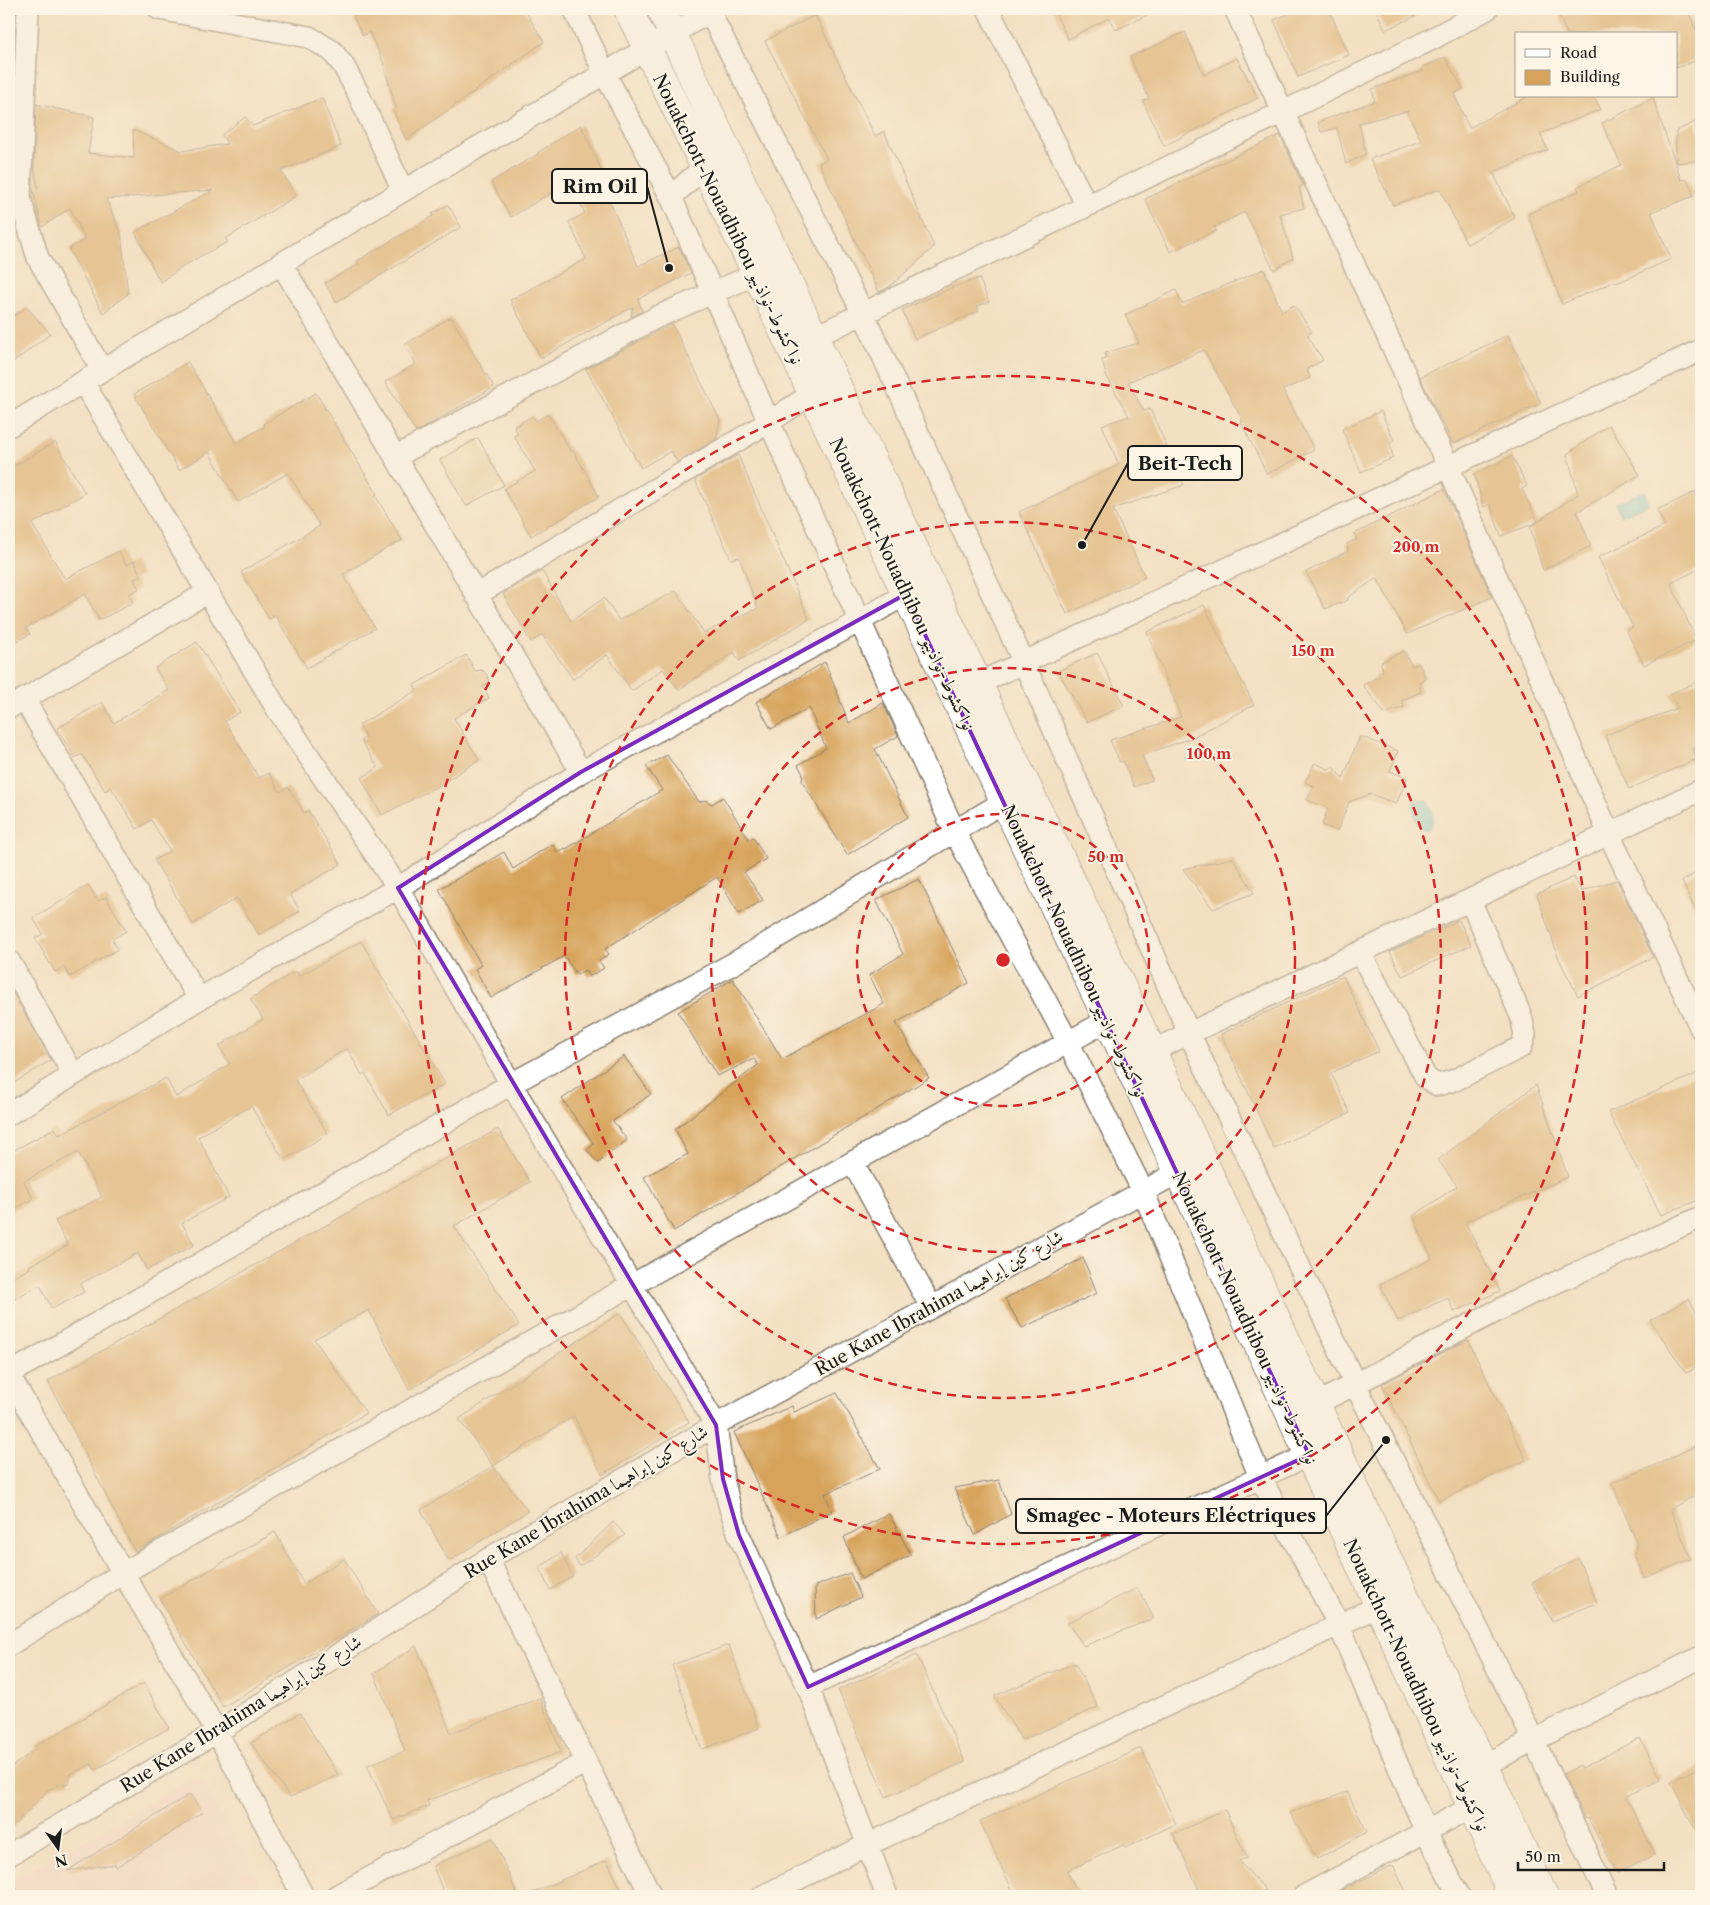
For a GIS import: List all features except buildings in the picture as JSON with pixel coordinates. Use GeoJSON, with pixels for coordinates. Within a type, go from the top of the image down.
{"type":"FeatureCollection","features":[{"type":"Feature","properties":{"kind":"highway","name":"Nouakchott-Nouadhibou نواكشوط-نواذيبو"},"geometry":{"type":"LineString","coordinates":[[628,9],[703,168],[814,337],[1152,1051],[1482,1766],[1544,1896]]}},
{"type":"Feature","properties":{"kind":"highway","name":"Nouakchott-Nouadhibou نواكشوط-نواذيبو"},"geometry":{"type":"LineString","coordinates":[[667,21],[768,269],[812,394],[1108,1020],[1177,1173],[1513,1896]]}},
{"type":"Feature","properties":{"kind":"street"},"geometry":{"type":"LineString","coordinates":[[28,9],[20,198],[38,258],[102,370]]}},
{"type":"Feature","properties":{"kind":"street"},"geometry":{"type":"LineString","coordinates":[[159,9],[309,37],[332,51],[344,65],[403,190]]}},
{"type":"Feature","properties":{"kind":"street"},"geometry":{"type":"LineString","coordinates":[[574,9],[605,74],[671,197],[769,422],[955,833],[1068,1042],[1143,1191],[1260,1478],[1339,1625],[1426,1832],[1459,1896]]}},
{"type":"Feature","properties":{"kind":"street"},"geometry":{"type":"LineString","coordinates":[[988,9],[1086,206]]}},
{"type":"Feature","properties":{"kind":"street"},"geometry":{"type":"LineString","coordinates":[[1235,9],[1448,466],[1609,834],[1701,1029]]}},
{"type":"Feature","properties":{"kind":"street"},"geometry":{"type":"LineString","coordinates":[[814,337],[1283,112],[1432,39],[1486,9]]}},
{"type":"Feature","properties":{"kind":"street"},"geometry":{"type":"LineString","coordinates":[[9,426],[403,190],[646,50],[667,21],[711,10],[863,313],[1024,663],[1189,1033],[1355,1384],[1534,1741],[1607,1896]]}},
{"type":"Feature","properties":{"kind":"street"},"geometry":{"type":"LineString","coordinates":[[671,197],[703,168]]}},
{"type":"Feature","properties":{"kind":"street"},"geometry":{"type":"LineString","coordinates":[[281,263],[581,772]]}},
{"type":"Feature","properties":{"kind":"street"},"geometry":{"type":"LineString","coordinates":[[395,457],[657,317],[768,269]]}},
{"type":"Feature","properties":{"kind":"street"},"geometry":{"type":"LineString","coordinates":[[979,683],[1701,350]]}},
{"type":"Feature","properties":{"kind":"street"},"geometry":{"type":"LineString","coordinates":[[83,382],[277,709],[398,888],[511,1084],[716,1425],[723,1478],[739,1535],[808,1687],[887,1896]]}},
{"type":"Feature","properties":{"kind":"street"},"geometry":{"type":"LineString","coordinates":[[476,595],[769,422],[812,394]]}},
{"type":"Feature","properties":{"kind":"street"},"geometry":{"type":"LineString","coordinates":[[199,999],[16,704],[208,592]]}},
{"type":"Feature","properties":{"kind":"street"},"geometry":{"type":"LineString","coordinates":[[9,1114],[199,999],[398,888],[581,772],[860,621],[906,594]]}},
{"type":"Feature","properties":{"kind":"street"},"geometry":{"type":"LineString","coordinates":[[1152,1051],[1701,790]]}},
{"type":"Feature","properties":{"kind":"street"},"geometry":{"type":"LineString","coordinates":[[303,1896],[217,1732],[9,1374],[511,1084],[736,962],[1005,802]]}},
{"type":"Feature","properties":{"kind":"street"},"geometry":{"type":"LineString","coordinates":[[1360,952],[1426,1078],[1437,1085],[1455,1080],[1521,1047],[1525,1035],[1521,1016],[1470,900]]}},
{"type":"Feature","properties":{"kind":"street"},"geometry":{"type":"LineString","coordinates":[[9,961],[73,1074]]}},
{"type":"Feature","properties":{"kind":"street"},"geometry":{"type":"LineString","coordinates":[[9,1645],[123,1573],[632,1285],[1108,1020]]}},
{"type":"Feature","properties":{"kind":"street"},"geometry":{"type":"LineString","coordinates":[[853,1163],[931,1307]]}},
{"type":"Feature","properties":{"kind":"street","name":"Rue Kane Ibrahima شارع كين إبراهيما"},"geometry":{"type":"LineString","coordinates":[[9,1855],[217,1732],[488,1559],[716,1425],[1177,1173]]}},
{"type":"Feature","properties":{"kind":"street"},"geometry":{"type":"LineString","coordinates":[[1316,1404],[1526,1296],[1701,1217]]}},
{"type":"Feature","properties":{"kind":"street"},"geometry":{"type":"LineString","coordinates":[[808,1687],[1309,1455]]}},
{"type":"Feature","properties":{"kind":"street"},"geometry":{"type":"LineString","coordinates":[[488,1559],[652,1896]]}},
{"type":"Feature","properties":{"kind":"street"},"geometry":{"type":"LineString","coordinates":[[763,1896],[1379,1606]]}},
{"type":"Feature","properties":{"kind":"street"},"geometry":{"type":"LineString","coordinates":[[1482,1766],[1701,1657]]}},
{"type":"Feature","properties":{"kind":"street"},"geometry":{"type":"LineString","coordinates":[[336,1896],[586,1762]]}},
{"type":"Feature","properties":{"kind":"street"},"geometry":{"type":"LineString","coordinates":[[1304,1896],[1472,1807]]}},
{"type":"Feature","properties":{"kind":"highlighted area"},"geometry":{"type":"Polygon","coordinates":[[[906,594],[1309,1455],[808,1687],[739,1535],[723,1479],[716,1425],[398,888],[581,772],[906,594]]]}},
{"type":"Feature","properties":{"kind":"shaded area"},"geometry":{"type":"Polygon","coordinates":[[[199,1775],[266,1896],[9,1896],[9,1882],[199,1775]]]}},
{"type":"Feature","properties":{"kind":"water"},"geometry":{"type":"Polygon","coordinates":[[[1645,491],[1648,504],[1620,516],[1616,503],[1645,491]]]}},
{"type":"Feature","properties":{"kind":"water"},"geometry":{"type":"Polygon","coordinates":[[[1419,799],[1428,801],[1432,812],[1432,824],[1427,830],[1420,828],[1414,815],[1414,801],[1419,799]]]}},
{"type":"Feature","properties":{"kind":"place","name":"Rim Oil"},"geometry":{"type":"Point","coordinates":[669,268]}},
{"type":"Feature","properties":{"kind":"place","name":"Beit-Tech"},"geometry":{"type":"Point","coordinates":[1082,545]}},
{"type":"Feature","properties":{"kind":"place","name":"Smagec - Moteurs Eléctriques"},"geometry":{"type":"Point","coordinates":[1386,1440]}}]}
